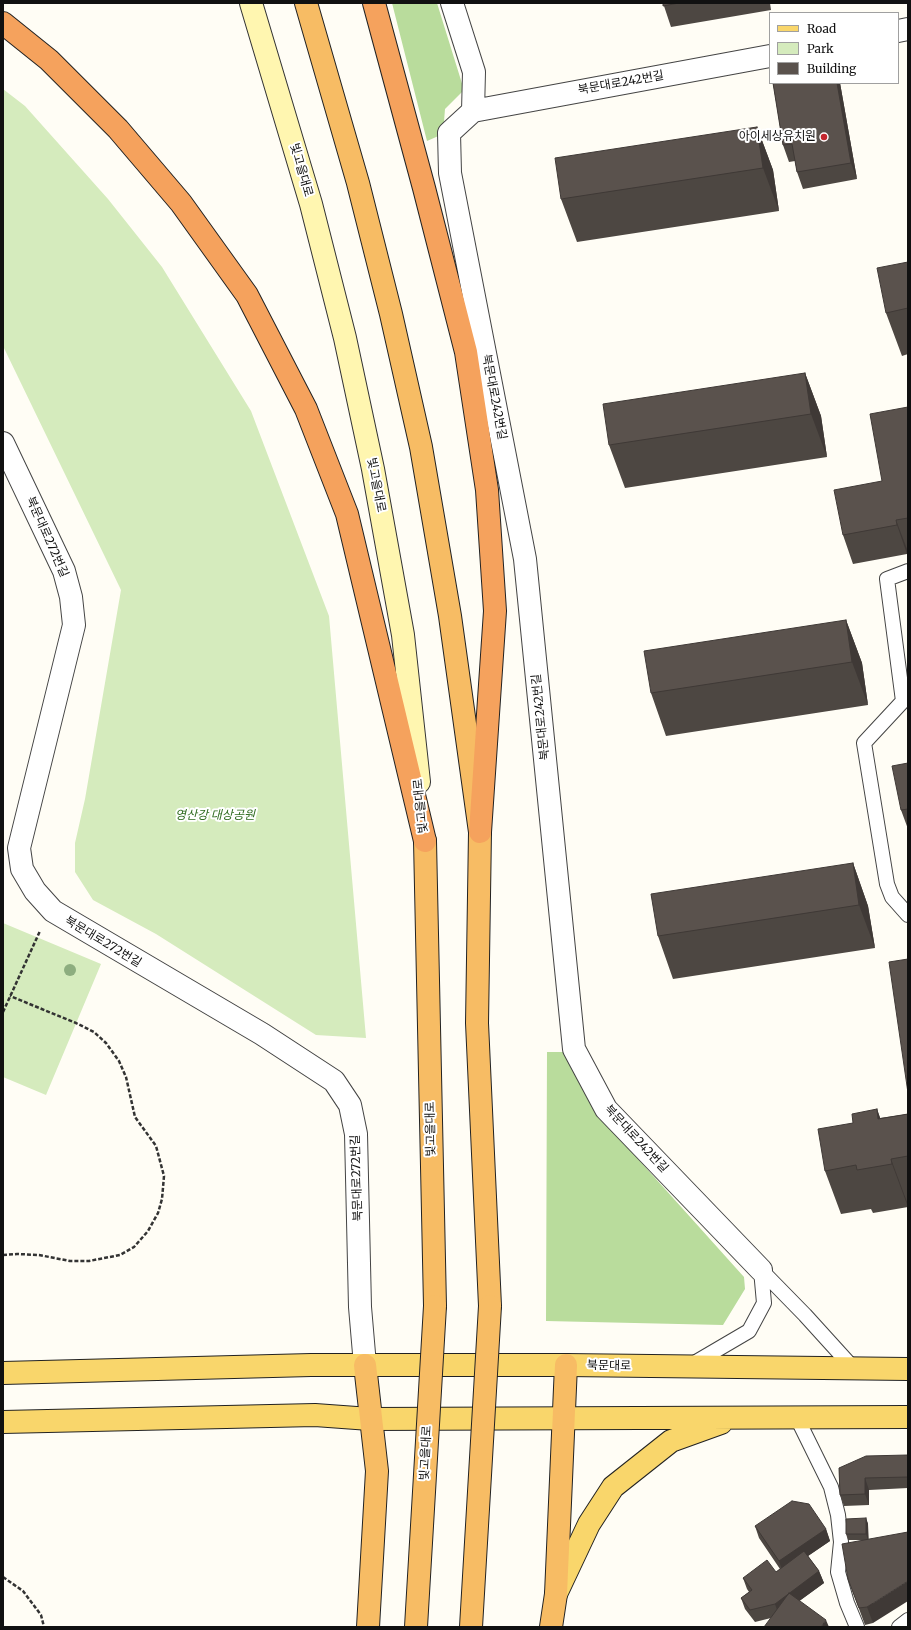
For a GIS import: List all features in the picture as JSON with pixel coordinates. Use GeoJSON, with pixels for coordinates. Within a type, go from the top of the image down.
{"type":"FeatureCollection","features":[{"type":"Feature","properties":{"kind":"highway"},"geometry":{"type":"LineString","coordinates":[[306,3],[358,183],[391,314],[421,447],[450,616],[480,832]]}},
{"type":"Feature","properties":{"kind":"highway"},"geometry":{"type":"LineString","coordinates":[[374,3],[466,352],[487,490],[495,611],[480,832],[477,1022],[490,1306],[471,1627]]}},
{"type":"Feature","properties":{"kind":"highway"},"geometry":{"type":"LineString","coordinates":[[3,23],[49,60],[118,129],[185,209],[247,295],[306,409],[347,514],[425,841]]}},
{"type":"Feature","properties":{"kind":"highway","name":"빛고을대로"},"geometry":{"type":"LineString","coordinates":[[416,1627],[435,1306],[425,841]]}},
{"type":"Feature","properties":{"kind":"highway"},"geometry":{"type":"LineString","coordinates":[[551,1627],[556,1594],[565,1417],[566,1365]]}},
{"type":"Feature","properties":{"kind":"highway"},"geometry":{"type":"LineString","coordinates":[[365,1366],[377,1471],[368,1627]]}},
{"type":"Feature","properties":{"kind":"main road","name":"빛고을대로"},"geometry":{"type":"LineString","coordinates":[[251,3],[311,204],[345,338],[373,469],[403,635],[425,841]]}},
{"type":"Feature","properties":{"kind":"main road","name":"북문대로"},"geometry":{"type":"LineString","coordinates":[[3,1373],[311,1365],[566,1365],[908,1369]]}},
{"type":"Feature","properties":{"kind":"main road"},"geometry":{"type":"LineString","coordinates":[[3,1422],[315,1415],[370,1418],[908,1417]]}},
{"type":"Feature","properties":{"kind":"main road"},"geometry":{"type":"LineString","coordinates":[[556,1594],[589,1524],[613,1486],[671,1441],[734,1418]]}},
{"type":"Feature","properties":{"kind":"street"},"geometry":{"type":"LineString","coordinates":[[452,3],[474,72],[473,111]]}},
{"type":"Feature","properties":{"kind":"street","name":"북문대로242번길"},"geometry":{"type":"LineString","coordinates":[[761,1270],[606,1109],[574,1049],[525,559],[450,173],[449,133],[473,111],[769,56]]}},
{"type":"Feature","properties":{"kind":"street","name":"북문대로272번길"},"geometry":{"type":"LineString","coordinates":[[3,444],[64,571],[71,597],[74,625],[19,848],[22,869],[34,891],[53,911],[262,1034],[334,1081],[350,1105],[356,1134],[360,1307],[365,1366]]}},
{"type":"Feature","properties":{"kind":"lane"},"geometry":{"type":"LineString","coordinates":[[908,571],[887,579],[903,700],[864,742],[886,884],[892,897],[908,915]]}},
{"type":"Feature","properties":{"kind":"lane"},"geometry":{"type":"LineString","coordinates":[[687,1367],[749,1331],[764,1303],[761,1270]]}},
{"type":"Feature","properties":{"kind":"lane","name":"북문대로242번길"},"geometry":{"type":"LineString","coordinates":[[761,1270],[854,1368]]}},
{"type":"Feature","properties":{"kind":"lane"},"geometry":{"type":"LineString","coordinates":[[797,1418],[831,1487],[838,1515],[841,1542],[838,1572],[847,1603],[857,1627]]}},
{"type":"Feature","properties":{"kind":"lane"},"geometry":{"type":"LineString","coordinates":[[899,1627],[908,1620]]}},
{"type":"Feature","properties":{"kind":"path"},"geometry":{"type":"LineString","coordinates":[[3,1012],[36,937],[53,911]]}},
{"type":"Feature","properties":{"kind":"path"},"geometry":{"type":"LineString","coordinates":[[3,1255],[25,1254],[70,1261],[89,1261],[120,1255],[138,1242],[148,1231],[158,1214],[162,1199],[164,1176],[156,1146],[136,1117],[126,1077],[119,1061],[106,1043],[94,1032],[76,1023],[10,996]]}},
{"type":"Feature","properties":{"kind":"path"},"geometry":{"type":"LineString","coordinates":[[3,1577],[23,1591],[41,1615],[44,1627]]}},
{"type":"Feature","properties":{"kind":"green space"},"geometry":{"type":"Polygon","coordinates":[[[392,3],[437,3],[464,90],[445,109],[443,134],[427,141],[392,3]]]}},
{"type":"Feature","properties":{"kind":"green space","name":"영산강 대상공원"},"geometry":{"type":"Polygon","coordinates":[[[3,89],[25,106],[108,199],[162,267],[251,411],[329,616],[366,1038],[316,1035],[156,934],[93,900],[75,872],[75,843],[85,799],[121,590],[3,346],[3,89]]]}},
{"type":"Feature","properties":{"kind":"green space"},"geometry":{"type":"Polygon","coordinates":[[[3,923],[101,964],[46,1095],[3,1077],[3,923]]]}},
{"type":"Feature","properties":{"kind":"green space"},"geometry":{"type":"Polygon","coordinates":[[[547,1052],[565,1052],[594,1110],[744,1277],[745,1289],[723,1325],[546,1321],[547,1052]]]}},
{"type":"Feature","properties":{"kind":"building"},"geometry":{"type":"Polygon","coordinates":[[[663,3],[679,3],[663,6],[663,3]]]}},
{"type":"Feature","properties":{"kind":"building"},"geometry":{"type":"Polygon","coordinates":[[[773,84],[837,84],[851,163],[797,172],[792,144],[783,145],[773,84]]]}},
{"type":"Feature","properties":{"kind":"building"},"geometry":{"type":"Polygon","coordinates":[[[757,127],[763,168],[561,199],[555,158],[757,127]]]}},
{"type":"Feature","properties":{"kind":"building"},"geometry":{"type":"Polygon","coordinates":[[[908,262],[908,308],[886,313],[877,268],[908,262]]]}},
{"type":"Feature","properties":{"kind":"building"},"geometry":{"type":"Polygon","coordinates":[[[805,373],[811,414],[609,445],[603,404],[805,373]]]}},
{"type":"Feature","properties":{"kind":"building"},"geometry":{"type":"Polygon","coordinates":[[[908,407],[908,518],[896,520],[897,525],[843,535],[834,490],[882,481],[870,414],[908,407]]]}},
{"type":"Feature","properties":{"kind":"building"},"geometry":{"type":"Polygon","coordinates":[[[846,620],[852,662],[651,693],[644,651],[846,620]]]}},
{"type":"Feature","properties":{"kind":"building"},"geometry":{"type":"Polygon","coordinates":[[[908,763],[908,809],[901,810],[892,766],[908,763]]]}},
{"type":"Feature","properties":{"kind":"building"},"geometry":{"type":"Polygon","coordinates":[[[853,863],[859,905],[658,936],[651,894],[853,863]]]}},
{"type":"Feature","properties":{"kind":"building"},"geometry":{"type":"Polygon","coordinates":[[[908,959],[908,1093],[889,962],[908,959]]]}},
{"type":"Feature","properties":{"kind":"building"},"geometry":{"type":"Polygon","coordinates":[[[877,1109],[878,1119],[908,1114],[908,1156],[891,1159],[892,1164],[857,1170],[856,1165],[825,1171],[818,1129],[853,1123],[852,1114],[877,1109]]]}},
{"type":"Feature","properties":{"kind":"building"},"geometry":{"type":"Polygon","coordinates":[[[908,1455],[908,1477],[865,1478],[865,1494],[840,1495],[839,1468],[866,1456],[908,1455]]]}},
{"type":"Feature","properties":{"kind":"building"},"geometry":{"type":"Polygon","coordinates":[[[792,1501],[809,1504],[826,1529],[779,1561],[755,1526],[792,1501]]]}},
{"type":"Feature","properties":{"kind":"building"},"geometry":{"type":"Polygon","coordinates":[[[866,1518],[866,1534],[846,1534],[846,1519],[866,1518]]]}},
{"type":"Feature","properties":{"kind":"building"},"geometry":{"type":"Polygon","coordinates":[[[908,1532],[908,1581],[867,1607],[859,1608],[848,1579],[842,1544],[908,1532]]]}},
{"type":"Feature","properties":{"kind":"building"},"geometry":{"type":"Polygon","coordinates":[[[804,1551],[819,1571],[775,1604],[750,1610],[741,1598],[752,1590],[743,1578],[767,1560],[776,1572],[804,1551]]]}},
{"type":"Feature","properties":{"kind":"building"},"geometry":{"type":"Polygon","coordinates":[[[789,1593],[826,1620],[821,1627],[764,1627],[789,1593]]]}},
{"type":"Feature","properties":{"kind":"place","name":"아이세상유치원"},"geometry":{"type":"Point","coordinates":[824,137]}}]}
